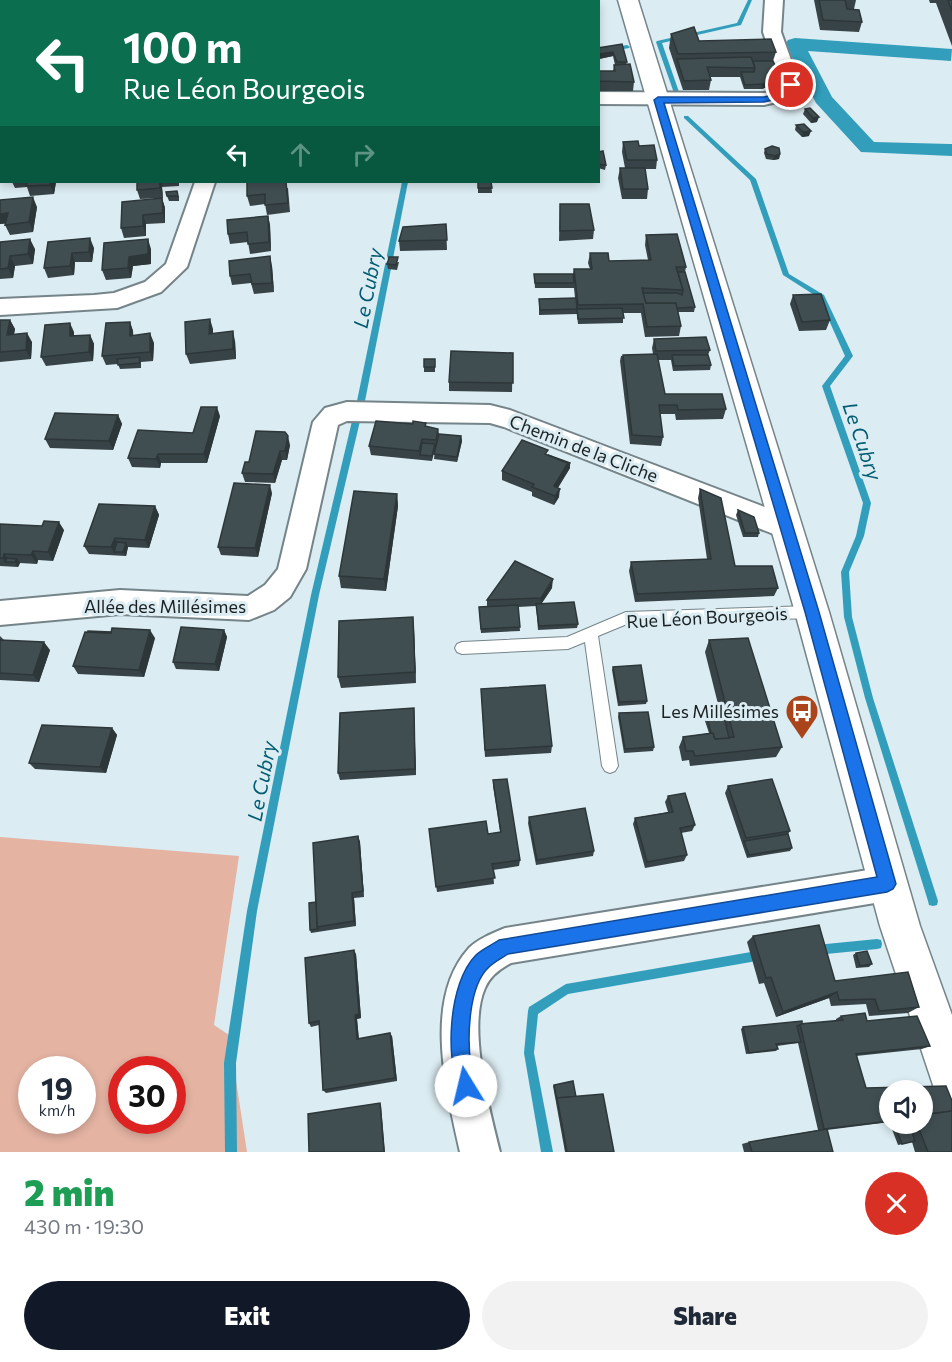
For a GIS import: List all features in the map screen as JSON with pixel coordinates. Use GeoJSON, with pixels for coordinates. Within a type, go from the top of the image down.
{"type":"FeatureCollection","features":[{"type":"Feature","properties":{"kind":"street","name":"Rue Léon Bourgeois"},"geometry":{"type":"LineString","coordinates":[[628,0],[812,612],[887,884],[941,1015],[952,1078]]}},
{"type":"Feature","properties":{"kind":"street"},"geometry":{"type":"LineString","coordinates":[[600,98],[764,99],[783,95],[791,85],[772,32],[774,0]]}},
{"type":"Feature","properties":{"kind":"street"},"geometry":{"type":"LineString","coordinates":[[0,307],[117,300],[153,287],[176,267],[205,183]]}},
{"type":"Feature","properties":{"kind":"street","name":"Chemin de la Cliche"},"geometry":{"type":"LineString","coordinates":[[337,413],[368,410],[490,414],[510,419],[786,527]]}},
{"type":"Feature","properties":{"kind":"street","name":"Allée des Millésimes"},"geometry":{"type":"LineString","coordinates":[[0,614],[26,613],[99,602],[249,608],[276,596],[292,570],[324,429],[329,417],[337,413]]}},
{"type":"Feature","properties":{"kind":"street"},"geometry":{"type":"LineString","coordinates":[[480,1152],[461,1065],[462,1014],[467,987],[482,962],[497,951],[505,946],[887,884]]}},
{"type":"Feature","properties":{"kind":"lane","name":"Rue Léon Bourgeois"},"geometry":{"type":"LineString","coordinates":[[462,648],[568,643],[626,618],[812,612]]}},
{"type":"Feature","properties":{"kind":"lane"},"geometry":{"type":"LineString","coordinates":[[591,633],[610,766]]}},
{"type":"Feature","properties":{"kind":"shaded area"},"geometry":{"type":"Polygon","coordinates":[[[0,837],[239,856],[214,1025],[229,1035],[247,1152],[0,1152],[0,837]]]}},
{"type":"Feature","properties":{"kind":"building"},"geometry":{"type":"Polygon","coordinates":[[[819,0],[845,0],[847,9],[859,10],[862,22],[823,20],[819,0]]]}},
{"type":"Feature","properties":{"kind":"building"},"geometry":{"type":"Polygon","coordinates":[[[694,27],[699,41],[771,39],[776,52],[678,54],[671,34],[694,27]]]}},
{"type":"Feature","properties":{"kind":"building"},"geometry":{"type":"Polygon","coordinates":[[[622,44],[627,62],[617,62],[613,52],[600,54],[600,48],[622,44]]]}},
{"type":"Feature","properties":{"kind":"building"},"geometry":{"type":"Polygon","coordinates":[[[751,57],[755,68],[707,67],[711,80],[684,81],[677,59],[751,57]]]}},
{"type":"Feature","properties":{"kind":"building"},"geometry":{"type":"Polygon","coordinates":[[[753,61],[773,61],[778,72],[772,81],[745,85],[741,72],[754,72],[753,61]]]}},
{"type":"Feature","properties":{"kind":"building"},"geometry":{"type":"Polygon","coordinates":[[[630,64],[634,82],[600,81],[600,71],[615,71],[614,65],[630,64]]]}},
{"type":"Feature","properties":{"kind":"building"},"geometry":{"type":"Polygon","coordinates":[[[810,108],[819,117],[813,118],[805,109],[810,108]]]}},
{"type":"Feature","properties":{"kind":"building"},"geometry":{"type":"Polygon","coordinates":[[[804,124],[811,131],[803,132],[796,125],[804,124]]]}},
{"type":"Feature","properties":{"kind":"building"},"geometry":{"type":"Polygon","coordinates":[[[638,141],[639,146],[654,145],[657,160],[627,160],[623,142],[638,141]]]}},
{"type":"Feature","properties":{"kind":"building"},"geometry":{"type":"Polygon","coordinates":[[[772,146],[779,148],[780,154],[775,156],[767,154],[765,149],[772,146]]]}},
{"type":"Feature","properties":{"kind":"building"},"geometry":{"type":"Polygon","coordinates":[[[603,151],[606,165],[600,164],[600,152],[603,151]]]}},
{"type":"Feature","properties":{"kind":"building"},"geometry":{"type":"Polygon","coordinates":[[[620,168],[645,168],[648,189],[623,189],[620,168]]]}},
{"type":"Feature","properties":{"kind":"building"},"geometry":{"type":"Polygon","coordinates":[[[27,183],[50,183],[50,185],[26,186],[27,183]]]}},
{"type":"Feature","properties":{"kind":"building"},"geometry":{"type":"Polygon","coordinates":[[[137,183],[160,183],[160,188],[137,190],[137,183]]]}},
{"type":"Feature","properties":{"kind":"building"},"geometry":{"type":"Polygon","coordinates":[[[247,183],[286,183],[288,203],[265,205],[265,194],[247,196],[247,183]]]}},
{"type":"Feature","properties":{"kind":"building"},"geometry":{"type":"Polygon","coordinates":[[[478,183],[491,183],[492,188],[478,188],[478,183]]]}},
{"type":"Feature","properties":{"kind":"building"},"geometry":{"type":"Polygon","coordinates":[[[177,191],[178,196],[167,196],[166,192],[177,191]]]}},
{"type":"Feature","properties":{"kind":"building"},"geometry":{"type":"Polygon","coordinates":[[[33,197],[29,222],[5,225],[8,213],[0,214],[0,200],[33,197]]]}},
{"type":"Feature","properties":{"kind":"building"},"geometry":{"type":"Polygon","coordinates":[[[162,198],[163,213],[143,215],[143,226],[121,228],[122,202],[162,198]]]}},
{"type":"Feature","properties":{"kind":"building"},"geometry":{"type":"Polygon","coordinates":[[[560,204],[589,204],[594,230],[560,231],[560,204]]]}},
{"type":"Feature","properties":{"kind":"building"},"geometry":{"type":"Polygon","coordinates":[[[268,216],[269,242],[248,244],[247,232],[228,234],[227,220],[268,216]]]}},
{"type":"Feature","properties":{"kind":"building"},"geometry":{"type":"Polygon","coordinates":[[[446,224],[447,240],[399,241],[403,227],[446,224]]]}},
{"type":"Feature","properties":{"kind":"building"},"geometry":{"type":"Polygon","coordinates":[[[677,234],[686,267],[676,267],[683,290],[642,288],[646,303],[676,303],[681,326],[647,327],[643,304],[578,305],[574,269],[592,269],[590,253],[608,253],[609,261],[651,260],[646,235],[677,234]]]}},
{"type":"Feature","properties":{"kind":"building"},"geometry":{"type":"Polygon","coordinates":[[[90,238],[89,252],[72,253],[70,266],[44,268],[48,242],[90,238]]]}},
{"type":"Feature","properties":{"kind":"building"},"geometry":{"type":"Polygon","coordinates":[[[30,239],[28,254],[10,256],[8,268],[0,269],[0,242],[30,239]]]}},
{"type":"Feature","properties":{"kind":"building"},"geometry":{"type":"Polygon","coordinates":[[[148,239],[148,254],[129,257],[128,268],[102,270],[104,243],[148,239]]]}},
{"type":"Feature","properties":{"kind":"building"},"geometry":{"type":"Polygon","coordinates":[[[270,256],[272,283],[252,284],[250,274],[230,276],[229,261],[270,256]]]}},
{"type":"Feature","properties":{"kind":"building"},"geometry":{"type":"Polygon","coordinates":[[[389,257],[398,257],[396,265],[387,264],[389,257]]]}},
{"type":"Feature","properties":{"kind":"building"},"geometry":{"type":"Polygon","coordinates":[[[678,272],[685,272],[695,307],[677,308],[676,303],[646,303],[643,293],[682,295],[683,290],[678,272]]]}},
{"type":"Feature","properties":{"kind":"building"},"geometry":{"type":"Polygon","coordinates":[[[534,274],[573,274],[574,283],[535,283],[534,274]]]}},
{"type":"Feature","properties":{"kind":"building"},"geometry":{"type":"Polygon","coordinates":[[[821,294],[830,320],[802,322],[793,295],[821,294]]]}},
{"type":"Feature","properties":{"kind":"building"},"geometry":{"type":"Polygon","coordinates":[[[576,298],[577,309],[540,310],[539,299],[576,298]]]}},
{"type":"Feature","properties":{"kind":"building"},"geometry":{"type":"Polygon","coordinates":[[[622,308],[624,318],[578,319],[577,309],[622,308]]]}},
{"type":"Feature","properties":{"kind":"building"},"geometry":{"type":"Polygon","coordinates":[[[210,319],[209,334],[233,331],[233,349],[186,354],[185,322],[210,319]]]}},
{"type":"Feature","properties":{"kind":"building"},"geometry":{"type":"Polygon","coordinates":[[[0,320],[10,320],[7,335],[27,333],[26,350],[0,352],[0,320]]]}},
{"type":"Feature","properties":{"kind":"building"},"geometry":{"type":"Polygon","coordinates":[[[130,322],[130,336],[150,333],[150,352],[102,356],[106,323],[130,322]]]}},
{"type":"Feature","properties":{"kind":"building"},"geometry":{"type":"Polygon","coordinates":[[[70,323],[70,336],[90,335],[89,352],[41,357],[45,325],[70,323]]]}},
{"type":"Feature","properties":{"kind":"building"},"geometry":{"type":"Polygon","coordinates":[[[706,337],[710,350],[656,351],[654,339],[706,337]]]}},
{"type":"Feature","properties":{"kind":"building"},"geometry":{"type":"Polygon","coordinates":[[[451,351],[513,353],[513,383],[449,382],[451,351]]]}},
{"type":"Feature","properties":{"kind":"building"},"geometry":{"type":"Polygon","coordinates":[[[657,354],[665,394],[722,394],[726,409],[678,410],[677,405],[659,405],[663,437],[632,435],[623,355],[657,354]]]}},
{"type":"Feature","properties":{"kind":"building"},"geometry":{"type":"Polygon","coordinates":[[[672,355],[708,355],[711,365],[674,366],[672,355]]]}},
{"type":"Feature","properties":{"kind":"building"},"geometry":{"type":"Polygon","coordinates":[[[140,357],[139,363],[118,365],[117,359],[140,357]]]}},
{"type":"Feature","properties":{"kind":"building"},"geometry":{"type":"Polygon","coordinates":[[[424,359],[435,359],[435,367],[424,367],[424,359]]]}},
{"type":"Feature","properties":{"kind":"building"},"geometry":{"type":"Polygon","coordinates":[[[201,407],[217,407],[204,454],[158,454],[156,459],[128,458],[138,430],[193,433],[201,407]]]}},
{"type":"Feature","properties":{"kind":"building"},"geometry":{"type":"Polygon","coordinates":[[[55,413],[118,415],[109,441],[45,439],[55,413]]]}},
{"type":"Feature","properties":{"kind":"building"},"geometry":{"type":"Polygon","coordinates":[[[376,421],[426,423],[425,426],[438,429],[436,440],[422,439],[419,451],[369,446],[376,421]]]}},
{"type":"Feature","properties":{"kind":"building"},"geometry":{"type":"Polygon","coordinates":[[[256,431],[285,432],[288,436],[285,451],[280,451],[273,474],[242,473],[245,462],[249,462],[256,431]]]}},
{"type":"Feature","properties":{"kind":"building"},"geometry":{"type":"Polygon","coordinates":[[[439,434],[461,436],[457,457],[434,454],[439,434]]]}},
{"type":"Feature","properties":{"kind":"building"},"geometry":{"type":"Polygon","coordinates":[[[522,440],[548,450],[545,454],[568,463],[554,486],[560,489],[555,496],[532,487],[534,484],[502,471],[522,440]]]}},
{"type":"Feature","properties":{"kind":"building"},"geometry":{"type":"Polygon","coordinates":[[[422,443],[435,444],[432,456],[420,455],[422,443]]]}},
{"type":"Feature","properties":{"kind":"building"},"geometry":{"type":"Polygon","coordinates":[[[234,483],[270,485],[255,548],[218,547],[234,483]]]}},
{"type":"Feature","properties":{"kind":"building"},"geometry":{"type":"Polygon","coordinates":[[[700,489],[721,498],[735,566],[772,566],[778,588],[637,594],[631,562],[711,559],[700,489]]]}},
{"type":"Feature","properties":{"kind":"building"},"geometry":{"type":"Polygon","coordinates":[[[354,491],[397,494],[384,579],[339,576],[354,491]]]}},
{"type":"Feature","properties":{"kind":"building"},"geometry":{"type":"Polygon","coordinates":[[[99,504],[155,506],[145,540],[115,538],[111,547],[84,546],[99,504]]]}},
{"type":"Feature","properties":{"kind":"building"},"geometry":{"type":"Polygon","coordinates":[[[738,510],[754,517],[759,533],[745,533],[738,510]]]}},
{"type":"Feature","properties":{"kind":"building"},"geometry":{"type":"Polygon","coordinates":[[[44,521],[59,522],[48,552],[33,551],[31,555],[4,554],[3,558],[0,558],[0,524],[42,526],[44,521]]]}},
{"type":"Feature","properties":{"kind":"building"},"geometry":{"type":"Polygon","coordinates":[[[117,542],[126,543],[123,552],[114,552],[117,542]]]}},
{"type":"Feature","properties":{"kind":"building"},"geometry":{"type":"Polygon","coordinates":[[[7,558],[17,559],[15,562],[5,562],[7,558]]]}},
{"type":"Feature","properties":{"kind":"building"},"geometry":{"type":"Polygon","coordinates":[[[515,561],[553,579],[541,598],[487,600],[515,561]]]}},
{"type":"Feature","properties":{"kind":"building"},"geometry":{"type":"Polygon","coordinates":[[[574,602],[578,624],[539,626],[536,604],[574,602]]]}},
{"type":"Feature","properties":{"kind":"building"},"geometry":{"type":"Polygon","coordinates":[[[518,605],[520,627],[481,629],[479,607],[518,605]]]}},
{"type":"Feature","properties":{"kind":"building"},"geometry":{"type":"Polygon","coordinates":[[[413,617],[415,672],[338,677],[339,621],[413,617]]]}},
{"type":"Feature","properties":{"kind":"building"},"geometry":{"type":"Polygon","coordinates":[[[181,627],[224,630],[215,664],[173,662],[181,627]]]}},
{"type":"Feature","properties":{"kind":"building"},"geometry":{"type":"Polygon","coordinates":[[[112,628],[150,630],[139,670],[73,666],[85,632],[111,633],[112,628]]]}},
{"type":"Feature","properties":{"kind":"building"},"geometry":{"type":"Polygon","coordinates":[[[88,632],[111,632],[111,633],[88,632]]]}},
{"type":"Feature","properties":{"kind":"building"},"geometry":{"type":"Polygon","coordinates":[[[748,638],[782,747],[695,756],[693,751],[686,751],[683,737],[713,733],[715,739],[734,737],[709,640],[748,638]]]}},
{"type":"Feature","properties":{"kind":"building"},"geometry":{"type":"Polygon","coordinates":[[[0,640],[44,642],[33,675],[0,673],[0,640]]]}},
{"type":"Feature","properties":{"kind":"building"},"geometry":{"type":"Polygon","coordinates":[[[641,665],[647,701],[619,702],[613,667],[641,665]]]}},
{"type":"Feature","properties":{"kind":"building"},"geometry":{"type":"Polygon","coordinates":[[[545,685],[552,746],[485,750],[481,689],[545,685]]]}},
{"type":"Feature","properties":{"kind":"building"},"geometry":{"type":"Polygon","coordinates":[[[414,708],[415,769],[338,773],[340,713],[414,708]]]}},
{"type":"Feature","properties":{"kind":"building"},"geometry":{"type":"Polygon","coordinates":[[[648,712],[654,747],[625,749],[619,713],[648,712]]]}},
{"type":"Feature","properties":{"kind":"building"},"geometry":{"type":"Polygon","coordinates":[[[724,716],[729,738],[715,739],[707,717],[724,716]]]}},
{"type":"Feature","properties":{"kind":"building"},"geometry":{"type":"Polygon","coordinates":[[[42,725],[112,728],[100,767],[29,763],[42,725]]]}},
{"type":"Feature","properties":{"kind":"building"},"geometry":{"type":"Polygon","coordinates":[[[507,779],[520,860],[492,864],[495,878],[436,887],[429,829],[486,821],[488,834],[501,832],[493,780],[507,779]]]}},
{"type":"Feature","properties":{"kind":"building"},"geometry":{"type":"Polygon","coordinates":[[[772,779],[790,831],[746,838],[728,786],[772,779]]]}},
{"type":"Feature","properties":{"kind":"building"},"geometry":{"type":"Polygon","coordinates":[[[685,793],[695,825],[680,828],[687,855],[647,862],[635,818],[673,812],[668,796],[685,793]]]}},
{"type":"Feature","properties":{"kind":"building"},"geometry":{"type":"Polygon","coordinates":[[[585,808],[594,851],[537,860],[529,817],[585,808]]]}},
{"type":"Feature","properties":{"kind":"building"},"geometry":{"type":"Polygon","coordinates":[[[788,834],[792,848],[749,855],[744,841],[788,834]]]}},
{"type":"Feature","properties":{"kind":"building"},"geometry":{"type":"Polygon","coordinates":[[[358,836],[363,891],[352,893],[354,921],[317,927],[313,843],[358,836]]]}},
{"type":"Feature","properties":{"kind":"building"},"geometry":{"type":"Polygon","coordinates":[[[316,902],[318,929],[310,930],[309,903],[316,902]]]}},
{"type":"Feature","properties":{"kind":"building"},"geometry":{"type":"Polygon","coordinates":[[[819,925],[835,981],[908,972],[919,1007],[879,1011],[875,999],[839,1000],[837,992],[783,1012],[771,977],[766,978],[753,936],[819,925]]]}},
{"type":"Feature","properties":{"kind":"building"},"geometry":{"type":"Polygon","coordinates":[[[354,950],[359,1014],[355,1015],[357,1039],[390,1033],[395,1078],[323,1090],[319,1021],[309,1023],[305,958],[354,950]]]}},
{"type":"Feature","properties":{"kind":"building"},"geometry":{"type":"Polygon","coordinates":[[[867,951],[872,964],[860,966],[856,953],[867,951]]]}},
{"type":"Feature","properties":{"kind":"building"},"geometry":{"type":"Polygon","coordinates":[[[865,1013],[867,1021],[917,1016],[930,1046],[856,1054],[866,1088],[879,1088],[879,1122],[824,1129],[800,1024],[843,1020],[841,1016],[865,1013]]]}},
{"type":"Feature","properties":{"kind":"building"},"geometry":{"type":"Polygon","coordinates":[[[802,1021],[802,1024],[797,1026],[801,1042],[776,1044],[778,1049],[749,1053],[743,1027],[802,1021]]]}},
{"type":"Feature","properties":{"kind":"building"},"geometry":{"type":"Polygon","coordinates":[[[573,1081],[576,1097],[557,1098],[557,1100],[554,1085],[573,1081]]]}},
{"type":"Feature","properties":{"kind":"building"},"geometry":{"type":"Polygon","coordinates":[[[933,1086],[946,1086],[952,1101],[952,1111],[933,1114],[933,1086]]]}},
{"type":"Feature","properties":{"kind":"building"},"geometry":{"type":"Polygon","coordinates":[[[603,1094],[614,1152],[567,1152],[557,1098],[603,1094]]]}},
{"type":"Feature","properties":{"kind":"building"},"geometry":{"type":"Polygon","coordinates":[[[380,1103],[384,1152],[309,1152],[308,1114],[380,1103]]]}},
{"type":"Feature","properties":{"kind":"building"},"geometry":{"type":"Polygon","coordinates":[[[952,1111],[952,1152],[928,1152],[921,1134],[933,1134],[933,1114],[952,1111]]]}},
{"type":"Feature","properties":{"kind":"building"},"geometry":{"type":"Polygon","coordinates":[[[827,1129],[833,1152],[752,1152],[749,1142],[827,1129]]]}},
{"type":"Feature","properties":{"kind":"building"},"geometry":{"type":"Polygon","coordinates":[[[898,1134],[913,1134],[915,1141],[902,1144],[898,1134]]]}},
{"type":"Feature","properties":{"kind":"waterway","name":"Le Cubry"},"geometry":{"type":"LineString","coordinates":[[676,92],[659,42],[739,24],[750,0]]}},
{"type":"Feature","properties":{"kind":"waterway"},"geometry":{"type":"LineString","coordinates":[[950,150],[868,148],[823,99],[795,44],[951,55]]}},
{"type":"Feature","properties":{"kind":"waterway","name":"Le Cubry"},"geometry":{"type":"LineString","coordinates":[[600,52],[627,47]]}},
{"type":"Feature","properties":{"kind":"waterway","name":"Le Cubry"},"geometry":{"type":"LineString","coordinates":[[686,117],[753,179],[786,275],[822,297],[849,356],[826,386],[867,503],[860,536],[845,572],[848,617],[869,698],[933,901]]}},
{"type":"Feature","properties":{"kind":"waterway","name":"Le Cubry"},"geometry":{"type":"LineString","coordinates":[[361,401],[405,183]]}},
{"type":"Feature","properties":{"kind":"waterway","name":"Le Cubry"},"geometry":{"type":"LineString","coordinates":[[231,1152],[230,1063],[252,911],[315,595],[356,421]]}},
{"type":"Feature","properties":{"kind":"waterway","name":"Le Cubry"},"geometry":{"type":"LineString","coordinates":[[816,950],[877,944]]}},
{"type":"Feature","properties":{"kind":"waterway","name":"Le Cubry"},"geometry":{"type":"LineString","coordinates":[[547,1152],[529,1053],[533,1011],[566,989],[751,957]]}},
{"type":"Feature","properties":{"kind":"place","name":"Les Millésimes"},"geometry":{"type":"Point","coordinates":[802,740]}},
{"type":"Feature","properties":{"kind":"route"},"geometry":{"type":"LineString","coordinates":[[466,1086],[461,1065],[462,1014],[467,987],[482,962],[505,946],[887,884],[812,612],[658,100],[776,98],[783,95],[791,85]]}}]}
